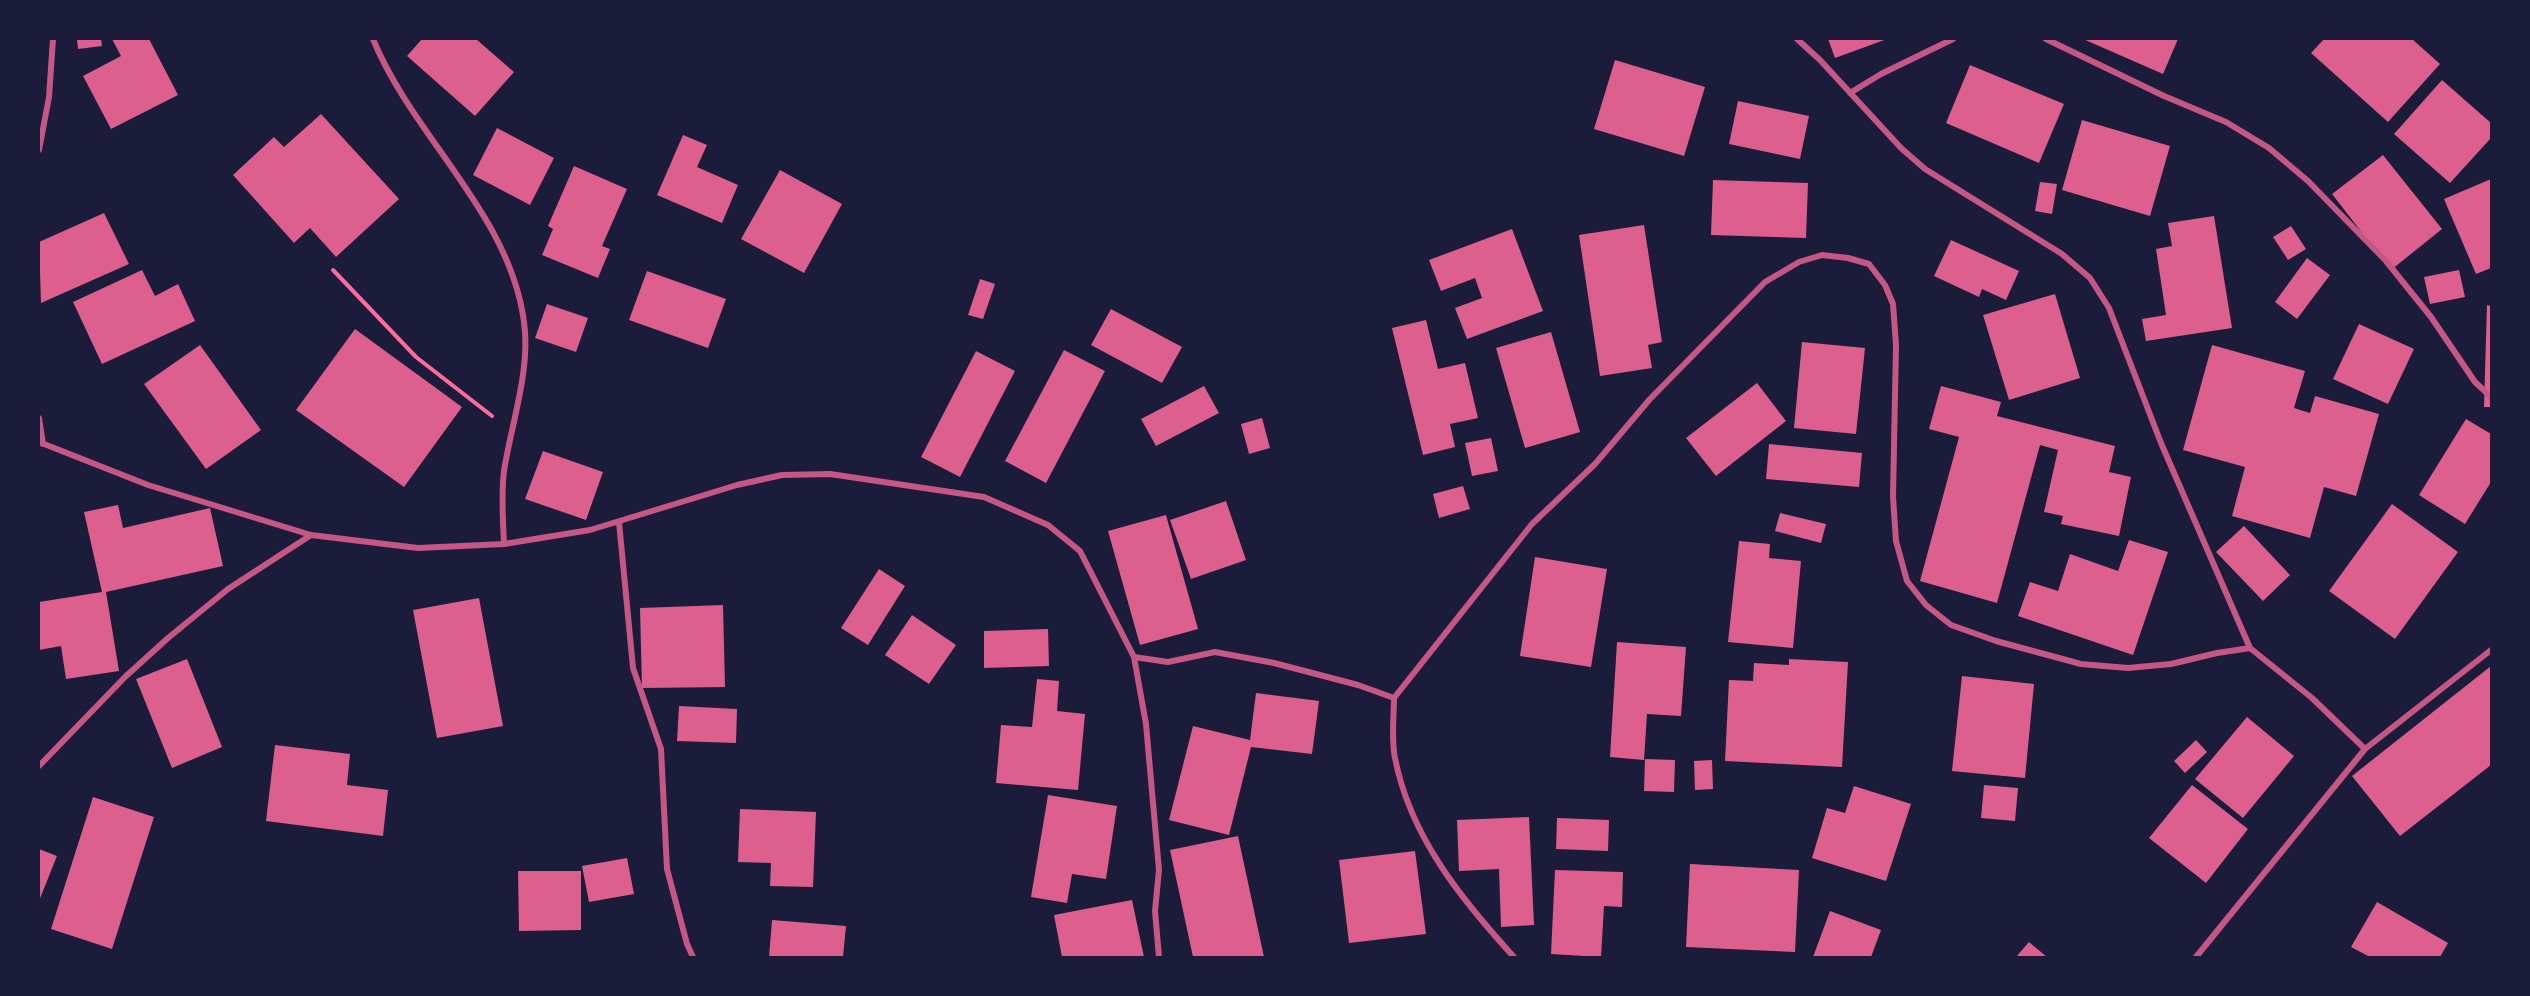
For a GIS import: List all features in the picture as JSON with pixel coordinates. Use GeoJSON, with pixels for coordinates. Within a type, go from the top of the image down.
{"type":"FeatureCollection","features":[{"type":"Feature","properties":{"kind":"street"},"geometry":{"type":"LineString","coordinates":[[39,150],[49,97],[53,39]]}},
{"type":"Feature","properties":{"kind":"street"},"geometry":{"type":"LineString","coordinates":[[373,39],[400,93],[442,157],[475,200],[497,241],[514,283],[524,322],[525,356],[504,474],[504,544]]}},
{"type":"Feature","properties":{"kind":"street"},"geometry":{"type":"LineString","coordinates":[[1797,39],[1877,123],[1925,169],[2062,254],[2090,278],[2109,308],[2162,443],[2250,648],[2312,698],[2365,749]]}},
{"type":"Feature","properties":{"kind":"street"},"geometry":{"type":"LineString","coordinates":[[1850,93],[1881,74],[1953,39]]}},
{"type":"Feature","properties":{"kind":"street"},"geometry":{"type":"LineString","coordinates":[[2046,39],[2164,96],[2226,122],[2269,148],[2308,181],[2386,261],[2431,317],[2475,382],[2491,397]]}},
{"type":"Feature","properties":{"kind":"street"},"geometry":{"type":"LineString","coordinates":[[1514,957],[1482,922],[1449,879],[1424,840],[1411,812],[1394,755],[1394,698],[1532,524],[1595,464],[1650,399],[1765,282],[1799,262],[1822,255],[1848,258],[1869,264],[1885,285],[1893,304],[1896,345],[1893,497],[1896,541],[1907,581],[1926,605],[1951,625],[1996,641],[2081,664],[2128,668],[2171,664],[2250,648]]}},
{"type":"Feature","properties":{"kind":"street"},"geometry":{"type":"LineString","coordinates":[[39,418],[41,443],[148,485],[311,536],[418,548],[504,544],[619,522],[736,485],[782,475],[830,474],[984,497],[1048,525],[1080,551],[1134,657],[1146,724],[1159,870],[1155,911],[1160,957]]}},
{"type":"Feature","properties":{"kind":"street"},"geometry":{"type":"LineString","coordinates":[[619,522],[633,668],[661,749],[668,869],[687,944],[693,957]]}},
{"type":"Feature","properties":{"kind":"street"},"geometry":{"type":"LineString","coordinates":[[39,766],[125,677],[168,638],[228,589],[311,536]]}},
{"type":"Feature","properties":{"kind":"street"},"geometry":{"type":"LineString","coordinates":[[2196,957],[2365,749],[2491,650]]}},
{"type":"Feature","properties":{"kind":"street"},"geometry":{"type":"LineString","coordinates":[[1134,657],[1168,663],[1215,652],[1274,663],[1358,685],[1394,698]]}},
{"type":"Feature","properties":{"kind":"path"},"geometry":{"type":"LineString","coordinates":[[333,270],[416,357],[512,431]]}},
{"type":"Feature","properties":{"kind":"building"},"geometry":{"type":"Polygon","coordinates":[[[77,39],[101,39],[102,46],[78,49],[77,39]]]}},
{"type":"Feature","properties":{"kind":"building"},"geometry":{"type":"Polygon","coordinates":[[[112,39],[149,39],[178,95],[111,129],[83,76],[121,56],[112,39]]]}},
{"type":"Feature","properties":{"kind":"building"},"geometry":{"type":"Polygon","coordinates":[[[422,39],[476,39],[514,72],[475,116],[407,56],[422,39]]]}},
{"type":"Feature","properties":{"kind":"building"},"geometry":{"type":"Polygon","coordinates":[[[1828,39],[1887,39],[1835,58],[1828,39]]]}},
{"type":"Feature","properties":{"kind":"building"},"geometry":{"type":"Polygon","coordinates":[[[2083,39],[2178,39],[2163,74],[2083,39]]]}},
{"type":"Feature","properties":{"kind":"building"},"geometry":{"type":"Polygon","coordinates":[[[2324,39],[2412,39],[2440,64],[2388,122],[2311,53],[2324,39]]]}},
{"type":"Feature","properties":{"kind":"building"},"geometry":{"type":"Polygon","coordinates":[[[1615,60],[1705,87],[1684,156],[1594,129],[1615,60]]]}},
{"type":"Feature","properties":{"kind":"building"},"geometry":{"type":"Polygon","coordinates":[[[1970,65],[2064,104],[2039,163],[1946,123],[1970,65]]]}},
{"type":"Feature","properties":{"kind":"building"},"geometry":{"type":"Polygon","coordinates":[[[2442,80],[2491,123],[2491,138],[2450,183],[2394,134],[2442,80]]]}},
{"type":"Feature","properties":{"kind":"building"},"geometry":{"type":"Polygon","coordinates":[[[1738,101],[1809,116],[1800,159],[1729,144],[1738,101]]]}},
{"type":"Feature","properties":{"kind":"building"},"geometry":{"type":"Polygon","coordinates":[[[321,114],[399,199],[336,257],[310,228],[294,243],[233,175],[274,137],[284,147],[321,114]]]}},
{"type":"Feature","properties":{"kind":"building"},"geometry":{"type":"Polygon","coordinates":[[[2082,120],[2170,146],[2150,216],[2062,190],[2082,120]]]}},
{"type":"Feature","properties":{"kind":"building"},"geometry":{"type":"Polygon","coordinates":[[[497,128],[554,158],[530,205],[473,175],[497,128]]]}},
{"type":"Feature","properties":{"kind":"building"},"geometry":{"type":"Polygon","coordinates":[[[683,135],[707,145],[697,167],[738,185],[722,223],[657,195],[683,135]]]}},
{"type":"Feature","properties":{"kind":"building"},"geometry":{"type":"Polygon","coordinates":[[[2383,155],[2442,229],[2391,270],[2332,194],[2383,155]]]}},
{"type":"Feature","properties":{"kind":"building"},"geometry":{"type":"Polygon","coordinates":[[[574,166],[627,189],[602,246],[610,249],[598,278],[542,255],[553,229],[548,226],[574,166]]]}},
{"type":"Feature","properties":{"kind":"building"},"geometry":{"type":"Polygon","coordinates":[[[780,170],[842,204],[804,273],[741,239],[780,170]]]}},
{"type":"Feature","properties":{"kind":"building"},"geometry":{"type":"Polygon","coordinates":[[[2491,179],[2491,268],[2476,274],[2444,199],[2491,179]]]}},
{"type":"Feature","properties":{"kind":"building"},"geometry":{"type":"Polygon","coordinates":[[[1713,180],[1808,183],[1806,238],[1711,235],[1713,180]]]}},
{"type":"Feature","properties":{"kind":"building"},"geometry":{"type":"Polygon","coordinates":[[[2040,182],[2057,184],[2052,214],[2035,211],[2040,182]]]}},
{"type":"Feature","properties":{"kind":"building"},"geometry":{"type":"Polygon","coordinates":[[[104,213],[129,264],[41,303],[39,242],[104,213]]]}},
{"type":"Feature","properties":{"kind":"building"},"geometry":{"type":"Polygon","coordinates":[[[2214,216],[2232,328],[2146,341],[2142,319],[2166,315],[2156,249],[2172,246],[2168,223],[2214,216]]]}},
{"type":"Feature","properties":{"kind":"building"},"geometry":{"type":"Polygon","coordinates":[[[1644,225],[1662,342],[1648,345],[1652,368],[1600,376],[1579,235],[1644,225]]]}},
{"type":"Feature","properties":{"kind":"building"},"geometry":{"type":"Polygon","coordinates":[[[2291,226],[2306,249],[2288,260],[2273,237],[2291,226]]]}},
{"type":"Feature","properties":{"kind":"building"},"geometry":{"type":"Polygon","coordinates":[[[1512,229],[1543,311],[1467,339],[1455,308],[1482,298],[1475,278],[1441,291],[1429,260],[1512,229]]]}},
{"type":"Feature","properties":{"kind":"building"},"geometry":{"type":"Polygon","coordinates":[[[1951,240],[2019,271],[2006,300],[1982,289],[1979,297],[1934,276],[1951,240]]]}},
{"type":"Feature","properties":{"kind":"building"},"geometry":{"type":"Polygon","coordinates":[[[2307,258],[2330,275],[2297,319],[2275,302],[2307,258]]]}},
{"type":"Feature","properties":{"kind":"building"},"geometry":{"type":"Polygon","coordinates":[[[142,270],[155,296],[178,284],[195,321],[102,364],[73,302],[142,270]]]}},
{"type":"Feature","properties":{"kind":"building"},"geometry":{"type":"Polygon","coordinates":[[[2459,270],[2465,297],[2430,304],[2424,277],[2459,270]]]}},
{"type":"Feature","properties":{"kind":"building"},"geometry":{"type":"Polygon","coordinates":[[[647,271],[726,299],[708,348],[629,320],[647,271]]]}},
{"type":"Feature","properties":{"kind":"building"},"geometry":{"type":"Polygon","coordinates":[[[980,279],[995,284],[983,319],[968,315],[980,279]]]}},
{"type":"Feature","properties":{"kind":"building"},"geometry":{"type":"Polygon","coordinates":[[[2055,294],[2080,378],[2009,400],[1983,315],[2055,294]]]}},
{"type":"Feature","properties":{"kind":"building"},"geometry":{"type":"Polygon","coordinates":[[[547,304],[588,318],[576,352],[535,338],[547,304]]]}},
{"type":"Feature","properties":{"kind":"building"},"geometry":{"type":"Polygon","coordinates":[[[2487,305],[2491,306],[2491,407],[2484,407],[2487,305]]]}},
{"type":"Feature","properties":{"kind":"building"},"geometry":{"type":"Polygon","coordinates":[[[1111,309],[1182,347],[1162,383],[1091,345],[1111,309]]]}},
{"type":"Feature","properties":{"kind":"building"},"geometry":{"type":"Polygon","coordinates":[[[1426,320],[1438,369],[1465,363],[1478,418],[1450,424],[1455,447],[1423,455],[1392,328],[1426,320]]]}},
{"type":"Feature","properties":{"kind":"building"},"geometry":{"type":"Polygon","coordinates":[[[2359,324],[2414,349],[2388,404],[2333,379],[2359,324]]]}},
{"type":"Feature","properties":{"kind":"building"},"geometry":{"type":"Polygon","coordinates":[[[355,329],[462,407],[404,487],[296,410],[355,329]]]}},
{"type":"Feature","properties":{"kind":"building"},"geometry":{"type":"Polygon","coordinates":[[[1551,332],[1580,432],[1525,448],[1496,348],[1551,332]]]}},
{"type":"Feature","properties":{"kind":"building"},"geometry":{"type":"Polygon","coordinates":[[[1802,342],[1865,348],[1856,434],[1794,428],[1802,342]]]}},
{"type":"Feature","properties":{"kind":"building"},"geometry":{"type":"Polygon","coordinates":[[[200,345],[261,430],[206,469],[144,384],[200,345]]]}},
{"type":"Feature","properties":{"kind":"building"},"geometry":{"type":"Polygon","coordinates":[[[2212,345],[2305,371],[2294,408],[2310,413],[2315,396],[2379,414],[2356,496],[2324,487],[2310,538],[2232,516],[2245,467],[2183,450],[2212,345]]]}},
{"type":"Feature","properties":{"kind":"building"},"geometry":{"type":"Polygon","coordinates":[[[1064,350],[1105,371],[1046,483],[1005,461],[1064,350]]]}},
{"type":"Feature","properties":{"kind":"building"},"geometry":{"type":"Polygon","coordinates":[[[976,351],[1015,371],[960,477],[921,457],[976,351]]]}},
{"type":"Feature","properties":{"kind":"building"},"geometry":{"type":"Polygon","coordinates":[[[1757,383],[1786,421],[1716,476],[1686,438],[1757,383]]]}},
{"type":"Feature","properties":{"kind":"building"},"geometry":{"type":"Polygon","coordinates":[[[1204,386],[1219,413],[1156,446],[1141,419],[1204,386]]]}},
{"type":"Feature","properties":{"kind":"building"},"geometry":{"type":"Polygon","coordinates":[[[1941,386],[2001,402],[1997,416],[2115,446],[2109,472],[2131,477],[2119,536],[2061,524],[2063,516],[2044,512],[2058,450],[2040,445],[1997,603],[1920,581],[1959,437],[1929,429],[1941,386]]]}},
{"type":"Feature","properties":{"kind":"building"},"geometry":{"type":"Polygon","coordinates":[[[1262,418],[1270,448],[1249,454],[1241,424],[1262,418]]]}},
{"type":"Feature","properties":{"kind":"building"},"geometry":{"type":"Polygon","coordinates":[[[2466,419],[2491,434],[2491,482],[2465,524],[2419,495],[2466,419]]]}},
{"type":"Feature","properties":{"kind":"building"},"geometry":{"type":"Polygon","coordinates":[[[1491,438],[1498,471],[1472,476],[1465,443],[1491,438]]]}},
{"type":"Feature","properties":{"kind":"building"},"geometry":{"type":"Polygon","coordinates":[[[1769,444],[1862,453],[1859,487],[1766,479],[1769,444]]]}},
{"type":"Feature","properties":{"kind":"building"},"geometry":{"type":"Polygon","coordinates":[[[543,451],[603,472],[586,520],[525,499],[543,451]]]}},
{"type":"Feature","properties":{"kind":"building"},"geometry":{"type":"Polygon","coordinates":[[[1463,486],[1470,509],[1439,518],[1433,494],[1463,486]]]}},
{"type":"Feature","properties":{"kind":"building"},"geometry":{"type":"Polygon","coordinates":[[[1226,501],[1246,560],[1191,579],[1170,520],[1226,501]]]}},
{"type":"Feature","properties":{"kind":"building"},"geometry":{"type":"Polygon","coordinates":[[[2392,504],[2458,552],[2395,639],[2329,591],[2392,504]]]}},
{"type":"Feature","properties":{"kind":"building"},"geometry":{"type":"Polygon","coordinates":[[[118,505],[123,528],[210,508],[223,566],[106,592],[119,671],[66,679],[61,646],[39,650],[39,602],[102,592],[84,512],[118,505]]]}},
{"type":"Feature","properties":{"kind":"building"},"geometry":{"type":"Polygon","coordinates":[[[1780,513],[1826,524],[1821,543],[1775,531],[1780,513]]]}},
{"type":"Feature","properties":{"kind":"building"},"geometry":{"type":"Polygon","coordinates":[[[1166,515],[1198,629],[1140,645],[1108,531],[1166,515]]]}},
{"type":"Feature","properties":{"kind":"building"},"geometry":{"type":"Polygon","coordinates":[[[2244,526],[2290,575],[2263,601],[2216,552],[2244,526]]]}},
{"type":"Feature","properties":{"kind":"building"},"geometry":{"type":"Polygon","coordinates":[[[2129,540],[2168,552],[2133,655],[2018,616],[2030,582],[2058,591],[2070,554],[2118,571],[2129,540]]]}},
{"type":"Feature","properties":{"kind":"building"},"geometry":{"type":"Polygon","coordinates":[[[1739,541],[1770,544],[1769,558],[1801,561],[1793,648],[1728,642],[1739,541]]]}},
{"type":"Feature","properties":{"kind":"building"},"geometry":{"type":"Polygon","coordinates":[[[1535,557],[1607,569],[1591,667],[1520,656],[1535,557]]]}},
{"type":"Feature","properties":{"kind":"building"},"geometry":{"type":"Polygon","coordinates":[[[879,569],[905,586],[868,645],[841,628],[879,569]]]}},
{"type":"Feature","properties":{"kind":"building"},"geometry":{"type":"Polygon","coordinates":[[[479,598],[503,726],[437,738],[413,610],[479,598]]]}},
{"type":"Feature","properties":{"kind":"building"},"geometry":{"type":"Polygon","coordinates":[[[723,605],[725,687],[642,688],[640,608],[723,605]]]}},
{"type":"Feature","properties":{"kind":"building"},"geometry":{"type":"Polygon","coordinates":[[[912,615],[956,645],[929,684],[885,655],[912,615]]]}},
{"type":"Feature","properties":{"kind":"building"},"geometry":{"type":"Polygon","coordinates":[[[1048,629],[1049,666],[984,668],[984,631],[1048,629]]]}},
{"type":"Feature","properties":{"kind":"building"},"geometry":{"type":"Polygon","coordinates":[[[1617,642],[1686,647],[1681,716],[1647,714],[1644,760],[1610,757],[1617,642]]]}},
{"type":"Feature","properties":{"kind":"building"},"geometry":{"type":"Polygon","coordinates":[[[187,659],[222,747],[172,768],[136,679],[187,659]]]}},
{"type":"Feature","properties":{"kind":"building"},"geometry":{"type":"Polygon","coordinates":[[[1789,659],[1848,662],[1842,767],[1725,761],[1729,680],[1753,681],[1754,663],[1789,665],[1789,659]]]}},
{"type":"Feature","properties":{"kind":"building"},"geometry":{"type":"Polygon","coordinates":[[[2491,666],[2491,765],[2400,836],[2352,776],[2491,666]]]}},
{"type":"Feature","properties":{"kind":"building"},"geometry":{"type":"Polygon","coordinates":[[[1962,676],[2034,684],[2025,778],[1952,771],[1962,676]]]}},
{"type":"Feature","properties":{"kind":"building"},"geometry":{"type":"Polygon","coordinates":[[[1037,679],[1059,681],[1057,711],[1085,714],[1078,790],[996,783],[1001,725],[1032,727],[1037,679]]]}},
{"type":"Feature","properties":{"kind":"building"},"geometry":{"type":"Polygon","coordinates":[[[1256,693],[1319,701],[1312,754],[1251,747],[1229,835],[1169,820],[1193,726],[1250,740],[1256,693]]]}},
{"type":"Feature","properties":{"kind":"building"},"geometry":{"type":"Polygon","coordinates":[[[679,706],[737,709],[736,743],[677,741],[679,706]]]}},
{"type":"Feature","properties":{"kind":"building"},"geometry":{"type":"Polygon","coordinates":[[[2247,717],[2294,756],[2243,818],[2195,779],[2247,717]]]}},
{"type":"Feature","properties":{"kind":"building"},"geometry":{"type":"Polygon","coordinates":[[[2196,740],[2207,752],[2185,773],[2174,761],[2196,740]]]}},
{"type":"Feature","properties":{"kind":"building"},"geometry":{"type":"Polygon","coordinates":[[[275,745],[350,754],[347,785],[388,790],[383,836],[266,821],[275,745]]]}},
{"type":"Feature","properties":{"kind":"building"},"geometry":{"type":"Polygon","coordinates":[[[1645,759],[1675,760],[1674,792],[1644,791],[1645,759]]]}},
{"type":"Feature","properties":{"kind":"building"},"geometry":{"type":"Polygon","coordinates":[[[1712,760],[1713,789],[1695,790],[1694,761],[1712,760]]]}},
{"type":"Feature","properties":{"kind":"building"},"geometry":{"type":"Polygon","coordinates":[[[1984,785],[2018,788],[2015,821],[1981,818],[1984,785]]]}},
{"type":"Feature","properties":{"kind":"building"},"geometry":{"type":"Polygon","coordinates":[[[2192,785],[2248,829],[2206,883],[2149,838],[2192,785]]]}},
{"type":"Feature","properties":{"kind":"building"},"geometry":{"type":"Polygon","coordinates":[[[1854,786],[1911,804],[1886,881],[1812,858],[1827,808],[1845,813],[1854,786]]]}},
{"type":"Feature","properties":{"kind":"building"},"geometry":{"type":"Polygon","coordinates":[[[1048,795],[1117,806],[1106,879],[1072,874],[1067,903],[1031,897],[1048,795]]]}},
{"type":"Feature","properties":{"kind":"building"},"geometry":{"type":"Polygon","coordinates":[[[93,797],[154,817],[112,949],[51,929],[93,797]]]}},
{"type":"Feature","properties":{"kind":"building"},"geometry":{"type":"Polygon","coordinates":[[[740,809],[816,812],[813,887],[770,886],[771,863],[738,862],[740,809]]]}},
{"type":"Feature","properties":{"kind":"building"},"geometry":{"type":"Polygon","coordinates":[[[1529,817],[1534,925],[1501,927],[1499,869],[1459,871],[1457,820],[1529,817]]]}},
{"type":"Feature","properties":{"kind":"building"},"geometry":{"type":"Polygon","coordinates":[[[1557,818],[1609,820],[1608,851],[1556,849],[1557,818]]]}},
{"type":"Feature","properties":{"kind":"building"},"geometry":{"type":"Polygon","coordinates":[[[1238,836],[1264,957],[1193,957],[1170,850],[1238,836]]]}},
{"type":"Feature","properties":{"kind":"building"},"geometry":{"type":"Polygon","coordinates":[[[39,849],[57,856],[39,901],[39,849]]]}},
{"type":"Feature","properties":{"kind":"building"},"geometry":{"type":"Polygon","coordinates":[[[1415,851],[1426,934],[1349,943],[1339,860],[1415,851]]]}},
{"type":"Feature","properties":{"kind":"building"},"geometry":{"type":"Polygon","coordinates":[[[627,858],[634,894],[589,902],[582,866],[627,858]]]}},
{"type":"Feature","properties":{"kind":"building"},"geometry":{"type":"Polygon","coordinates":[[[1690,864],[1799,870],[1795,952],[1686,947],[1690,864]]]}},
{"type":"Feature","properties":{"kind":"building"},"geometry":{"type":"Polygon","coordinates":[[[1555,870],[1623,872],[1622,907],[1604,906],[1601,957],[1551,954],[1555,870]]]}},
{"type":"Feature","properties":{"kind":"building"},"geometry":{"type":"Polygon","coordinates":[[[518,871],[581,871],[581,930],[519,931],[518,871]]]}},
{"type":"Feature","properties":{"kind":"building"},"geometry":{"type":"Polygon","coordinates":[[[1132,900],[1144,957],[1062,957],[1054,915],[1132,900]]]}},
{"type":"Feature","properties":{"kind":"building"},"geometry":{"type":"Polygon","coordinates":[[[2377,902],[2448,943],[2440,957],[2370,957],[2351,947],[2377,902]]]}},
{"type":"Feature","properties":{"kind":"building"},"geometry":{"type":"Polygon","coordinates":[[[1830,911],[1881,930],[1871,957],[1813,957],[1830,911]]]}},
{"type":"Feature","properties":{"kind":"building"},"geometry":{"type":"Polygon","coordinates":[[[772,920],[846,926],[843,957],[769,957],[772,920]]]}},
{"type":"Feature","properties":{"kind":"building"},"geometry":{"type":"Polygon","coordinates":[[[2029,942],[2047,957],[2016,957],[2029,942]]]}}]}
